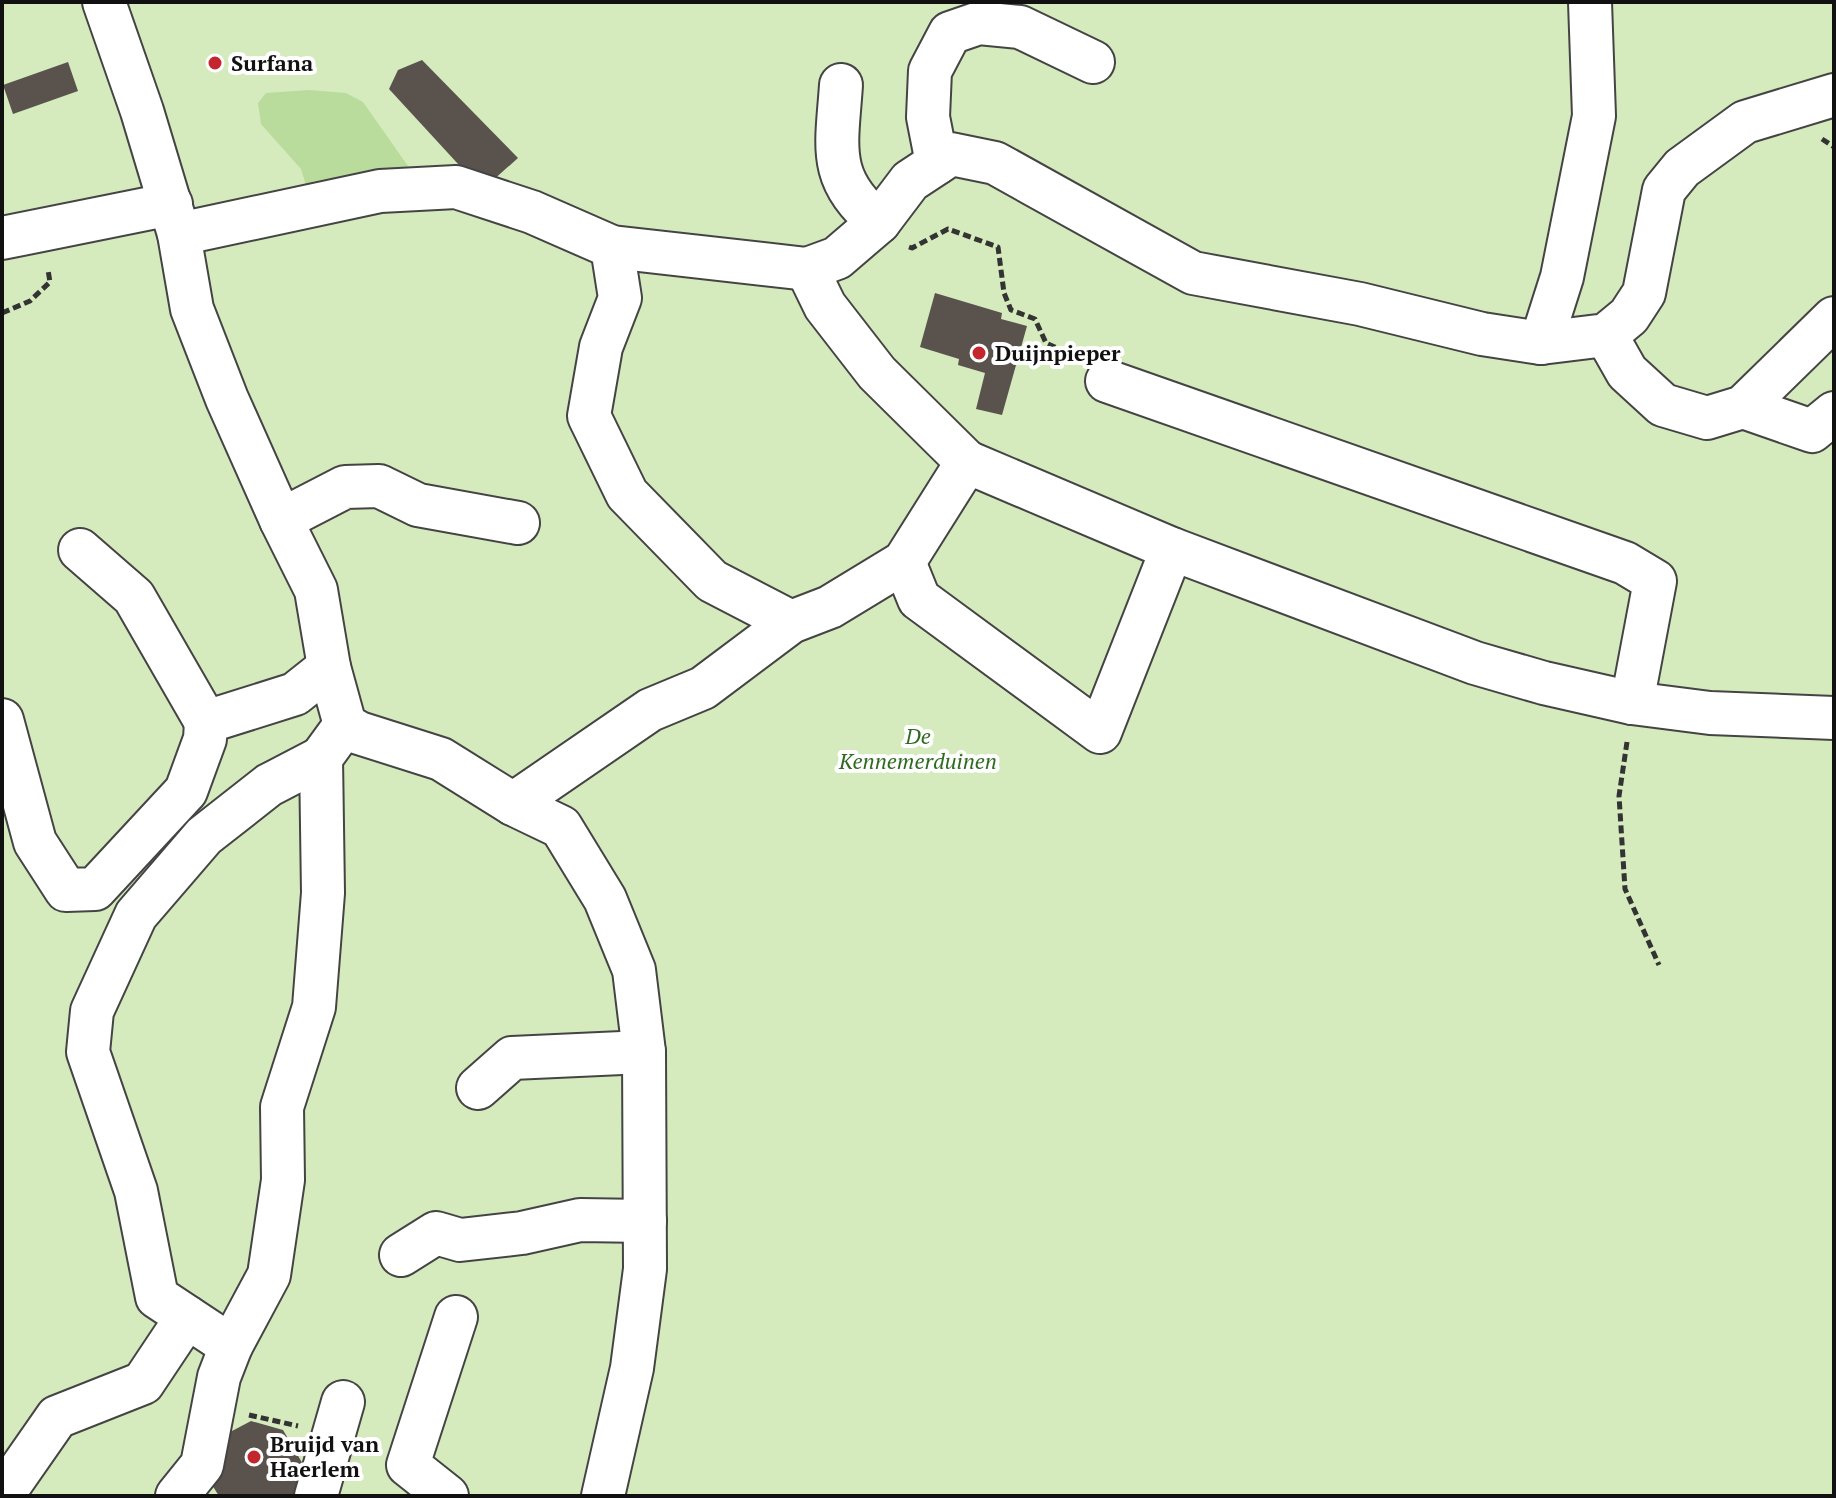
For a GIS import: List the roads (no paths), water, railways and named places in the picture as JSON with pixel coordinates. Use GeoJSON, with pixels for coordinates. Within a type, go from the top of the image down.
{"type":"FeatureCollection","features":[{"type":"Feature","properties":{"kind":"lane"},"geometry":{"type":"LineString","coordinates":[[104,2],[175,219],[192,309],[227,399],[316,590],[329,667],[333,742],[314,1007],[282,1107],[283,1180],[269,1275],[231,1346],[219,1377],[202,1465],[177,1496]]}},
{"type":"Feature","properties":{"kind":"lane"},"geometry":{"type":"LineString","coordinates":[[1541,343],[1562,277],[1594,116],[1590,2]]}},
{"type":"Feature","properties":{"kind":"lane"},"geometry":{"type":"LineString","coordinates":[[937,163],[928,117],[930,71],[950,33],[979,23],[1020,27],[1093,62]]}},
{"type":"Feature","properties":{"kind":"lane"},"geometry":{"type":"LineString","coordinates":[[841,85],[837,142],[840,177],[873,227]]}},
{"type":"Feature","properties":{"kind":"lane"},"geometry":{"type":"LineString","coordinates":[[21,234],[175,219],[380,191],[456,187],[532,212],[612,247],[807,269],[837,258],[873,227],[910,181],[951,154],[995,163],[1193,273],[1360,304],[1482,334],[1541,343],[1606,335],[1629,316],[1644,293],[1664,190],[1682,168],[1745,122],[1834,95]]}},
{"type":"Feature","properties":{"kind":"lane"},"geometry":{"type":"LineString","coordinates":[[612,247],[620,298],[601,347],[589,416],[627,494],[712,581],[791,622]]}},
{"type":"Feature","properties":{"kind":"lane"},"geometry":{"type":"LineString","coordinates":[[807,269],[825,306],[877,373],[967,462],[1172,549],[1475,663],[1632,703],[1710,713],[1834,718]]}},
{"type":"Feature","properties":{"kind":"lane"},"geometry":{"type":"LineString","coordinates":[[1606,335],[1627,372],[1663,405],[1707,418],[1743,407],[1834,318]]}},
{"type":"Feature","properties":{"kind":"lane"},"geometry":{"type":"LineString","coordinates":[[1107,381],[1625,563],[1655,581],[1632,703]]}},
{"type":"Feature","properties":{"kind":"lane"},"geometry":{"type":"LineString","coordinates":[[1743,407],[1812,431],[1834,413]]}},
{"type":"Feature","properties":{"kind":"lane"},"geometry":{"type":"LineString","coordinates":[[513,804],[650,710],[703,688],[791,622],[830,607],[904,562],[967,462]]}},
{"type":"Feature","properties":{"kind":"lane"},"geometry":{"type":"LineString","coordinates":[[281,520],[345,487],[379,486],[418,505],[518,523]]}},
{"type":"Feature","properties":{"kind":"lane"},"geometry":{"type":"LineString","coordinates":[[904,562],[919,599],[1100,732],[1172,549]]}},
{"type":"Feature","properties":{"kind":"lane"},"geometry":{"type":"LineString","coordinates":[[2,720],[35,842],[66,890],[95,889],[186,791],[205,739],[206,722],[134,597],[80,550]]}},
{"type":"Feature","properties":{"kind":"lane"},"geometry":{"type":"LineString","coordinates":[[206,722],[295,694],[329,667]]}},
{"type":"Feature","properties":{"kind":"lane"},"geometry":{"type":"LineString","coordinates":[[231,1346],[157,1297],[136,1191],[88,1052],[92,1011],[136,915],[204,836],[269,785],[333,742],[359,733],[441,759],[513,804],[561,827],[605,899],[634,970],[644,1052],[645,1269],[632,1368],[603,1496]]}},
{"type":"Feature","properties":{"kind":"lane"},"geometry":{"type":"LineString","coordinates":[[478,1088],[512,1058],[644,1052]]}},
{"type":"Feature","properties":{"kind":"lane"},"geometry":{"type":"LineString","coordinates":[[401,1255],[436,1233],[460,1240],[522,1233],[580,1220],[645,1221]]}},
{"type":"Feature","properties":{"kind":"lane"},"geometry":{"type":"LineString","coordinates":[[2,1496],[57,1417],[143,1383],[187,1317]]}},
{"type":"Feature","properties":{"kind":"lane"},"geometry":{"type":"LineString","coordinates":[[447,1496],[408,1465],[456,1317]]}},
{"type":"Feature","properties":{"kind":"lane"},"geometry":{"type":"LineString","coordinates":[[316,1496],[343,1402]]}},
{"type":"Feature","properties":{"kind":"place","name":"Surfana"},"geometry":{"type":"Point","coordinates":[215,63]}},
{"type":"Feature","properties":{"kind":"place","name":"Duijnpieper"},"geometry":{"type":"Point","coordinates":[979,353]}},
{"type":"Feature","properties":{"kind":"place","name":"Bruijd van Haerlem"},"geometry":{"type":"Point","coordinates":[254,1457]}},
{"type":"Feature","properties":{"kind":"park label","name":"De Kennemerduinen"},"geometry":{"type":"Point","coordinates":[918,748]}}]}
